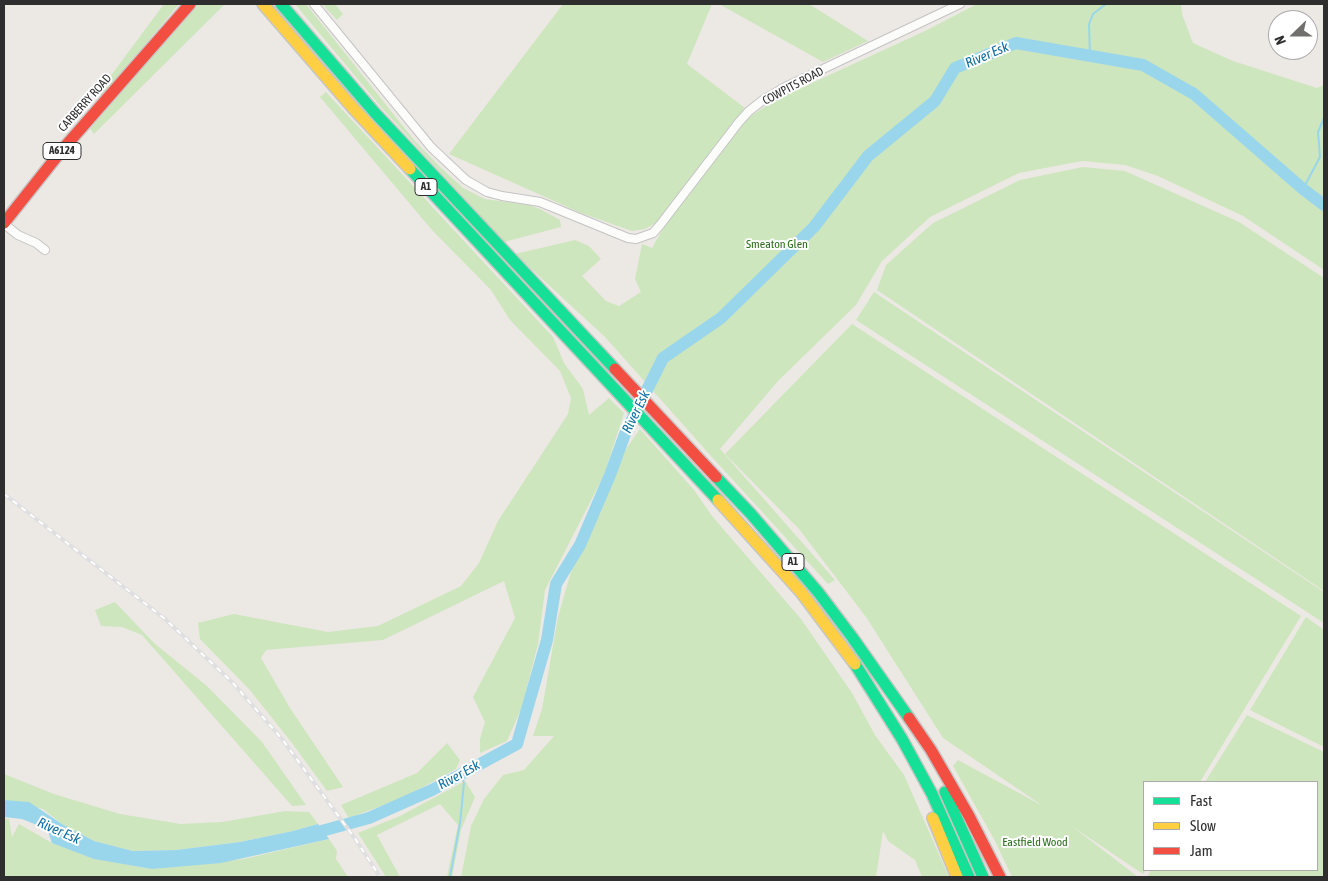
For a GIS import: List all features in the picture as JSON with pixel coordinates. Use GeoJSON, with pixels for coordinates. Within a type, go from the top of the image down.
{"type":"FeatureCollection","features":[{"type":"Feature","properties":{"kind":"main road","name":"CARBERRY ROAD"},"geometry":{"type":"LineString","coordinates":[[4,223],[62,150],[190,4]]}},
{"type":"Feature","properties":{"kind":"main road","name":"A1"},"geometry":{"type":"LineString","coordinates":[[263,4],[352,108],[671,448],[783,571],[857,667],[902,739],[928,786],[969,877]]}},
{"type":"Feature","properties":{"kind":"main road","name":"A1"},"geometry":{"type":"LineString","coordinates":[[281,4],[375,113],[685,443],[762,527],[818,592],[931,750],[969,816],[1000,877]]}},
{"type":"Feature","properties":{"kind":"main road","name":"A1"},"geometry":{"type":"LineString","coordinates":[[857,667],[930,812],[957,877]]}},
{"type":"Feature","properties":{"kind":"main road","name":"A1"},"geometry":{"type":"LineString","coordinates":[[889,691],[933,766],[955,811],[983,877]]}},
{"type":"Feature","properties":{"kind":"street","name":"COWPITS ROAD"},"geometry":{"type":"LineString","coordinates":[[314,4],[431,147],[474,186],[494,194],[540,202],[628,238],[636,239],[653,232],[660,225],[739,122],[763,100],[785,87],[956,5]]}},
{"type":"Feature","properties":{"kind":"street"},"geometry":{"type":"LineString","coordinates":[[4,223],[18,235],[36,243],[45,250]]}},
{"type":"Feature","properties":{"kind":"green space"},"geometry":{"type":"Polygon","coordinates":[[[164,4],[179,4],[102,96],[98,93],[164,4]]]}},
{"type":"Feature","properties":{"kind":"green space"},"geometry":{"type":"Polygon","coordinates":[[[197,4],[225,4],[94,134],[90,129],[197,4]]]}},
{"type":"Feature","properties":{"kind":"green space"},"geometry":{"type":"Polygon","coordinates":[[[295,4],[306,4],[414,140],[463,188],[485,199],[529,205],[540,209],[560,220],[561,227],[504,242],[380,106],[295,4]]]}},
{"type":"Feature","properties":{"kind":"green space"},"geometry":{"type":"Polygon","coordinates":[[[322,4],[335,4],[343,14],[337,20],[322,4]]]}},
{"type":"Feature","properties":{"kind":"green space"},"geometry":{"type":"Polygon","coordinates":[[[563,4],[712,4],[687,64],[745,108],[658,222],[645,229],[632,231],[581,213],[449,154],[563,4]]]}},
{"type":"Feature","properties":{"kind":"green space"},"geometry":{"type":"Polygon","coordinates":[[[719,4],[809,4],[868,41],[823,62],[719,4]]]}},
{"type":"Feature","properties":{"kind":"green space","name":"Smeaton Glen"},"geometry":{"type":"Polygon","coordinates":[[[977,4],[1181,4],[1182,14],[1193,43],[1233,61],[1317,88],[1324,85],[1324,270],[1243,216],[1158,176],[1125,165],[1082,161],[1019,173],[930,217],[882,261],[856,305],[778,381],[720,449],[835,580],[828,584],[605,337],[515,254],[575,240],[589,246],[601,259],[582,276],[606,301],[619,306],[641,292],[635,279],[642,244],[652,248],[665,225],[748,118],[775,100],[925,31],[977,4]]]}},
{"type":"Feature","properties":{"kind":"green space"},"geometry":{"type":"Polygon","coordinates":[[[326,92],[553,337],[564,363],[583,389],[589,415],[609,398],[624,413],[604,475],[545,590],[538,644],[522,707],[507,741],[480,753],[480,739],[485,722],[473,697],[515,618],[504,581],[383,640],[266,650],[261,658],[290,708],[343,787],[327,791],[249,689],[200,639],[198,623],[234,614],[328,632],[378,626],[461,586],[479,563],[498,521],[568,414],[571,398],[560,371],[510,320],[491,290],[431,229],[320,97],[326,92]]]}},
{"type":"Feature","properties":{"kind":"green space"},"geometry":{"type":"Polygon","coordinates":[[[1083,167],[1125,171],[1239,222],[1324,278],[1324,591],[877,290],[886,265],[933,223],[1020,180],[1083,167]]]}},
{"type":"Feature","properties":{"kind":"green space"},"geometry":{"type":"Polygon","coordinates":[[[874,292],[1324,592],[1324,623],[856,320],[874,292]]]}},
{"type":"Feature","properties":{"kind":"green space","name":"Eastfield Wood"},"geometry":{"type":"Polygon","coordinates":[[[852,324],[1301,616],[1201,781],[1143,781],[1143,871],[1145,871],[1143,874],[1073,827],[1138,877],[1012,877],[995,841],[953,766],[958,760],[1043,806],[943,738],[866,617],[799,529],[725,454],[852,324]]]}},
{"type":"Feature","properties":{"kind":"green space"},"geometry":{"type":"Polygon","coordinates":[[[640,429],[694,490],[712,516],[801,619],[852,693],[875,735],[904,775],[949,877],[922,877],[915,860],[888,841],[883,831],[876,877],[461,877],[471,826],[484,799],[503,775],[524,770],[554,736],[533,736],[542,709],[558,617],[572,568],[626,449],[640,429]]]}},
{"type":"Feature","properties":{"kind":"green space"},"geometry":{"type":"Polygon","coordinates":[[[115,602],[154,643],[207,686],[262,742],[306,805],[292,806],[142,635],[122,627],[101,626],[95,610],[115,602]]]}},
{"type":"Feature","properties":{"kind":"green space"},"geometry":{"type":"Polygon","coordinates":[[[1306,617],[1324,630],[1324,747],[1250,710],[1306,617]]]}},
{"type":"Feature","properties":{"kind":"green space"},"geometry":{"type":"Polygon","coordinates":[[[1247,715],[1324,752],[1324,877],[1147,877],[1150,871],[1318,871],[1318,781],[1206,781],[1247,715]]]}},
{"type":"Feature","properties":{"kind":"green space"},"geometry":{"type":"Polygon","coordinates":[[[447,743],[460,760],[456,769],[405,797],[349,818],[341,805],[417,773],[447,743]]]}},
{"type":"Feature","properties":{"kind":"green space"},"geometry":{"type":"Polygon","coordinates":[[[4,774],[54,794],[120,814],[181,824],[222,822],[285,811],[309,812],[318,824],[240,842],[176,850],[133,851],[94,841],[62,824],[43,809],[4,800],[4,774]]]}},
{"type":"Feature","properties":{"kind":"green space"},"geometry":{"type":"Polygon","coordinates":[[[465,781],[475,797],[461,830],[452,877],[447,877],[458,825],[440,804],[377,835],[400,877],[386,877],[358,833],[400,816],[465,781]]]}},
{"type":"Feature","properties":{"kind":"green space"},"geometry":{"type":"Polygon","coordinates":[[[4,819],[9,819],[12,837],[19,824],[52,843],[129,865],[152,869],[244,859],[329,839],[337,851],[336,859],[348,877],[4,877],[4,819]]]}},
{"type":"Feature","properties":{"kind":"water"},"geometry":{"type":"Polygon","coordinates":[[[4,800],[29,802],[62,824],[94,841],[133,851],[176,850],[240,842],[318,824],[329,839],[221,863],[152,869],[94,859],[52,843],[47,829],[22,819],[4,817],[4,800]]]}},
{"type":"Feature","properties":{"kind":"waterway"},"geometry":{"type":"LineString","coordinates":[[1090,56],[1089,24],[1093,14],[1106,4]]}},
{"type":"Feature","properties":{"kind":"waterway","name":"River Esk"},"geometry":{"type":"LineString","coordinates":[[307,835],[369,818],[432,790],[517,744],[547,640],[556,584],[580,545],[610,475],[625,434],[663,358],[721,318],[814,227],[868,156],[935,101],[955,68],[1016,43],[1143,65],[1194,94],[1324,205]]}},
{"type":"Feature","properties":{"kind":"waterway"},"geometry":{"type":"LineString","coordinates":[[1303,189],[1320,157],[1318,132],[1324,118]]}},
{"type":"Feature","properties":{"kind":"waterway"},"geometry":{"type":"LineString","coordinates":[[450,877],[460,823],[464,783],[461,774]]}},
{"type":"Feature","properties":{"kind":"railway"},"geometry":{"type":"LineString","coordinates":[[4,494],[165,619],[232,682],[282,739],[356,840],[380,877]]}},
{"type":"Feature","properties":{"kind":"traffic: fast"},"geometry":{"type":"LineString","coordinates":[[281,4],[375,113],[615,369]]}},
{"type":"Feature","properties":{"kind":"traffic: fast"},"geometry":{"type":"LineString","coordinates":[[410,169],[718,500]]}},
{"type":"Feature","properties":{"kind":"traffic: fast"},"geometry":{"type":"LineString","coordinates":[[716,477],[751,514],[818,592],[909,718]]}},
{"type":"Feature","properties":{"kind":"traffic: fast"},"geometry":{"type":"LineString","coordinates":[[855,664],[902,739],[932,794],[969,877]]}},
{"type":"Feature","properties":{"kind":"traffic: fast"},"geometry":{"type":"LineString","coordinates":[[945,792],[983,877]]}},
{"type":"Feature","properties":{"kind":"traffic: slow"},"geometry":{"type":"LineString","coordinates":[[263,4],[353,108],[410,169]]}},
{"type":"Feature","properties":{"kind":"traffic: slow"},"geometry":{"type":"LineString","coordinates":[[718,500],[801,592],[855,664]]}},
{"type":"Feature","properties":{"kind":"traffic: slow"},"geometry":{"type":"LineString","coordinates":[[933,818],[957,877]]}},
{"type":"Feature","properties":{"kind":"traffic: jam"},"geometry":{"type":"LineString","coordinates":[[4,223],[62,150],[190,4]]}},
{"type":"Feature","properties":{"kind":"traffic: jam"},"geometry":{"type":"LineString","coordinates":[[615,369],[716,477]]}},
{"type":"Feature","properties":{"kind":"traffic: jam"},"geometry":{"type":"LineString","coordinates":[[909,718],[931,750],[969,816],[1000,877]]}}]}
